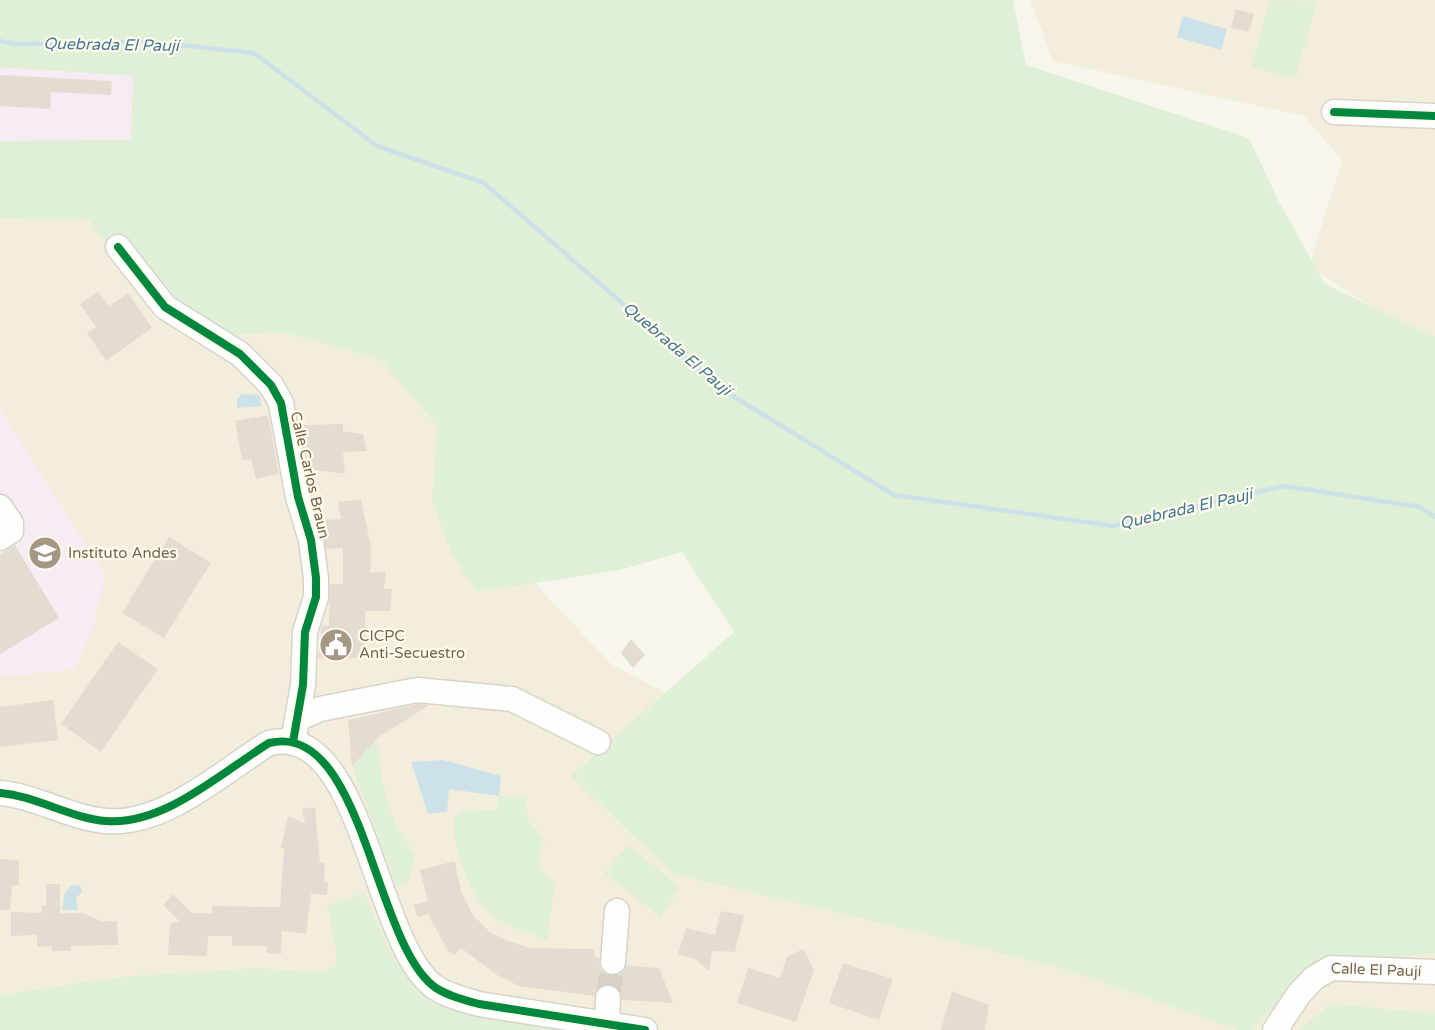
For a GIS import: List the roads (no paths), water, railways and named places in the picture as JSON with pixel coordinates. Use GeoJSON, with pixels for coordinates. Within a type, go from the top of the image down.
{"type":"FeatureCollection","features":[{"type":"Feature","properties":{"kind":"street"},"geometry":{"type":"LineString","coordinates":[[1334,112],[1365,103],[1435,116]]}},
{"type":"Feature","properties":{"kind":"street","name":"Calle Carlos Braun"},"geometry":{"type":"LineString","coordinates":[[118,247],[165,307],[220,344],[240,354],[271,385],[281,403],[298,497],[311,540],[316,578],[316,597],[305,632],[303,685],[295,731]]}},
{"type":"Feature","properties":{"kind":"street"},"geometry":{"type":"LineString","coordinates":[[0,507],[11,524],[11,531],[0,538]]}},
{"type":"Feature","properties":{"kind":"street"},"geometry":{"type":"LineString","coordinates":[[0,793],[106,821],[126,820],[180,802],[269,744],[295,731],[320,709],[417,690],[512,699],[598,742]]}},
{"type":"Feature","properties":{"kind":"street"},"geometry":{"type":"LineString","coordinates":[[295,731],[343,786],[399,935],[412,961],[435,987],[457,998],[478,1004],[645,1030]]}},
{"type":"Feature","properties":{"kind":"street"},"geometry":{"type":"LineString","coordinates":[[613,962],[617,911]]}},
{"type":"Feature","properties":{"kind":"street","name":"Calle El Paují"},"geometry":{"type":"LineString","coordinates":[[1275,1030],[1299,994],[1314,978],[1331,968],[1435,972]]}},
{"type":"Feature","properties":{"kind":"street"},"geometry":{"type":"LineString","coordinates":[[607,1025],[608,998]]}},
{"type":"Feature","properties":{"kind":"waterway","name":"Quebrada El Paují"},"geometry":{"type":"LineString","coordinates":[[0,41],[12,44],[152,42],[254,53],[377,146],[484,183],[720,388],[894,495],[1113,526],[1284,486],[1420,507],[1435,517]]}},
{"type":"Feature","properties":{"kind":"tunnel"},"geometry":{"type":"LineString","coordinates":[[608,998],[613,962]]}},
{"type":"Feature","properties":{"kind":"place","name":"Instituto Andes"},"geometry":{"type":"Point","coordinates":[45,553]}},
{"type":"Feature","properties":{"kind":"place","name":"CICPC Anti-Secuestro"},"geometry":{"type":"Point","coordinates":[336,645]}}]}
